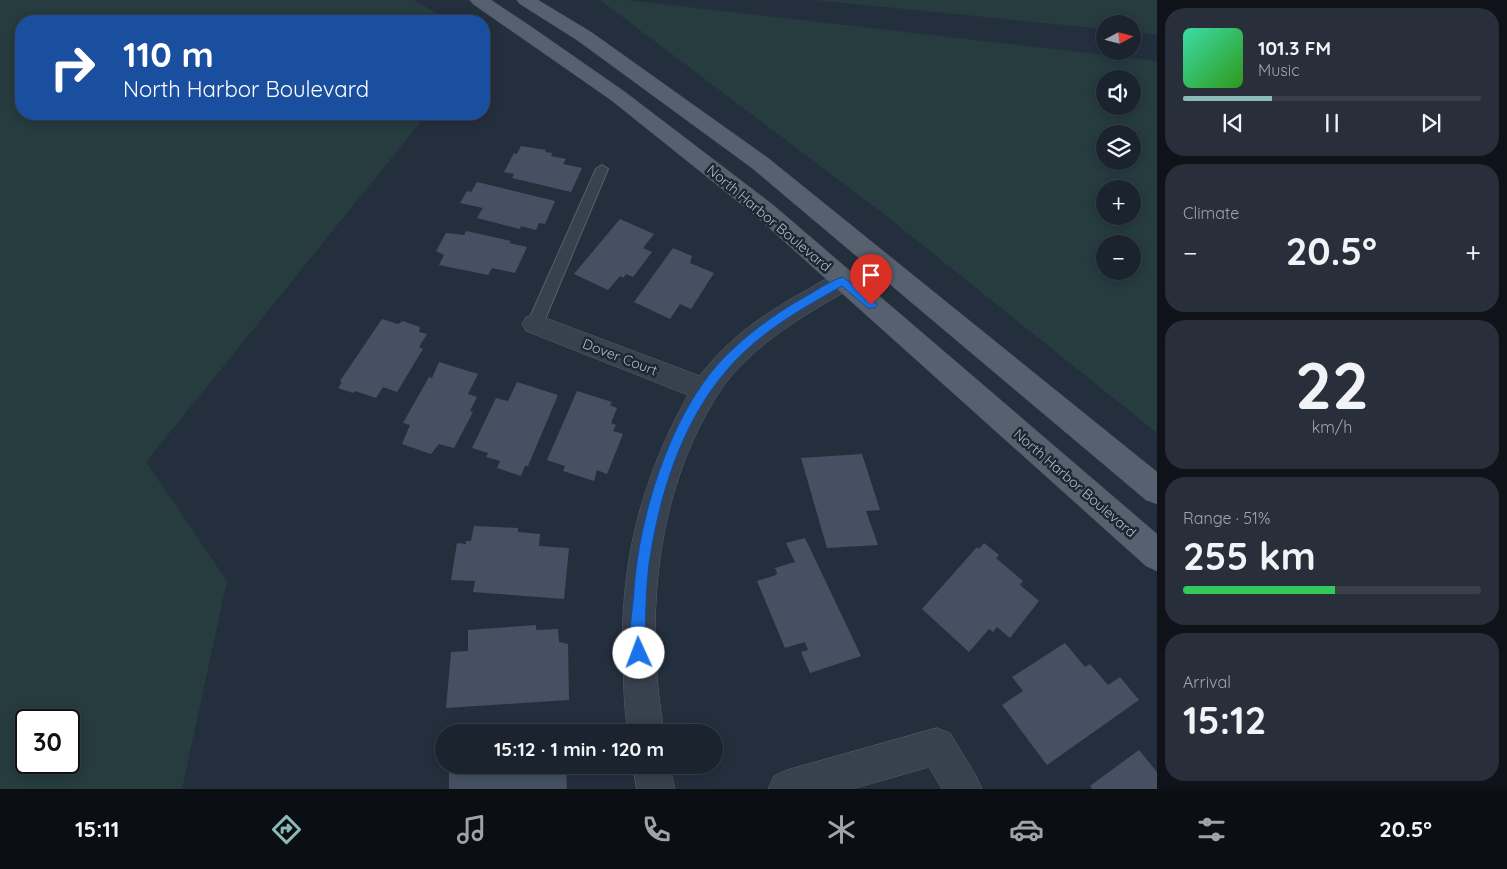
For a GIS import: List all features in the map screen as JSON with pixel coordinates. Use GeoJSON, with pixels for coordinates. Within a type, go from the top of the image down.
{"type":"FeatureCollection","features":[{"type":"Feature","properties":{"kind":"main road","name":"North Harbor Boulevard"},"geometry":{"type":"LineString","coordinates":[[479,0],[528,32],[618,96],[764,210],[1157,555]]}},
{"type":"Feature","properties":{"kind":"main road"},"geometry":{"type":"LineString","coordinates":[[526,0],[584,36],[760,163],[1157,490]]}},
{"type":"Feature","properties":{"kind":"main road"},"geometry":{"type":"LineString","coordinates":[[843,280],[898,294],[980,368],[1025,381]]}},
{"type":"Feature","properties":{"kind":"street"},"geometry":{"type":"LineString","coordinates":[[645,724],[638,635],[642,566],[654,505],[677,442],[705,390],[724,366],[756,335],[790,310],[843,280]]}},
{"type":"Feature","properties":{"kind":"street","name":"Dover Court"},"geometry":{"type":"LineString","coordinates":[[535,324],[705,390]]}},
{"type":"Feature","properties":{"kind":"street"},"geometry":{"type":"LineString","coordinates":[[787,789],[937,746],[963,789]]}},
{"type":"Feature","properties":{"kind":"street"},"geometry":{"type":"LineString","coordinates":[[653,774],[656,789]]}},
{"type":"Feature","properties":{"kind":"lane"},"geometry":{"type":"LineString","coordinates":[[535,324],[602,169]]}},
{"type":"Feature","properties":{"kind":"green space"},"geometry":{"type":"Polygon","coordinates":[[[0,0],[414,0],[440,15],[15,15],[15,120],[422,120],[146,462],[227,581],[182,789],[0,789],[0,0]]]}},
{"type":"Feature","properties":{"kind":"green space"},"geometry":{"type":"Polygon","coordinates":[[[600,0],[626,0],[1096,54],[1096,60],[1141,59],[1157,61],[1157,433],[880,211],[600,0]]]}},
{"type":"Feature","properties":{"kind":"green space"},"geometry":{"type":"Polygon","coordinates":[[[814,0],[1157,0],[1157,35],[1141,33],[1141,15],[1096,15],[1096,28],[814,0]]]}},
{"type":"Feature","properties":{"kind":"building"},"geometry":{"type":"Polygon","coordinates":[[[521,146],[546,150],[545,152],[552,153],[551,156],[566,159],[563,164],[582,168],[571,192],[512,178],[514,174],[504,172],[514,153],[517,154],[521,146]]]}},
{"type":"Feature","properties":{"kind":"building"},"geometry":{"type":"Polygon","coordinates":[[[477,182],[555,201],[545,224],[539,223],[536,230],[521,226],[520,229],[477,218],[483,208],[460,203],[467,191],[471,192],[477,182]]]}},
{"type":"Feature","properties":{"kind":"building"},"geometry":{"type":"Polygon","coordinates":[[[620,219],[654,234],[643,248],[652,252],[633,277],[626,274],[623,278],[620,276],[608,290],[574,274],[620,219]]]}},
{"type":"Feature","properties":{"kind":"building"},"geometry":{"type":"Polygon","coordinates":[[[466,231],[511,241],[509,243],[527,247],[515,273],[492,268],[488,275],[439,265],[444,255],[436,251],[446,233],[464,235],[466,231]]]}},
{"type":"Feature","properties":{"kind":"building"},"geometry":{"type":"Polygon","coordinates":[[[673,248],[692,256],[690,263],[714,273],[691,309],[680,304],[670,319],[634,302],[673,248]]]}},
{"type":"Feature","properties":{"kind":"building"},"geometry":{"type":"Polygon","coordinates":[[[382,319],[398,324],[403,321],[420,327],[419,332],[427,334],[419,347],[423,349],[397,392],[383,387],[376,398],[338,388],[342,382],[340,381],[382,319]]]}},
{"type":"Feature","properties":{"kind":"building"},"geometry":{"type":"Polygon","coordinates":[[[439,362],[478,374],[468,394],[477,397],[470,411],[473,412],[454,448],[439,444],[431,454],[402,444],[410,425],[403,423],[429,377],[432,378],[439,362]]]}},
{"type":"Feature","properties":{"kind":"building"},"geometry":{"type":"Polygon","coordinates":[[[517,382],[558,395],[528,466],[525,466],[521,476],[497,468],[500,461],[486,457],[488,453],[472,448],[496,398],[508,401],[517,382]]]}},
{"type":"Feature","properties":{"kind":"building"},"geometry":{"type":"Polygon","coordinates":[[[577,391],[612,402],[610,405],[617,408],[611,423],[616,425],[613,431],[623,434],[607,474],[597,470],[594,481],[563,471],[565,466],[547,460],[577,391]]]}},
{"type":"Feature","properties":{"kind":"building"},"geometry":{"type":"Polygon","coordinates":[[[862,454],[880,510],[866,511],[878,545],[827,548],[801,458],[862,454]]]}},
{"type":"Feature","properties":{"kind":"building"},"geometry":{"type":"Polygon","coordinates":[[[474,526],[518,528],[518,532],[540,534],[539,546],[569,548],[564,599],[473,592],[475,581],[451,580],[457,543],[466,544],[466,541],[471,541],[474,526]]]}},
{"type":"Feature","properties":{"kind":"building"},"geometry":{"type":"Polygon","coordinates":[[[805,538],[861,656],[810,673],[801,652],[808,650],[805,642],[785,648],[757,581],[776,575],[775,568],[795,562],[786,543],[805,538]]]}},
{"type":"Feature","properties":{"kind":"building"},"geometry":{"type":"Polygon","coordinates":[[[984,543],[999,555],[996,558],[1023,581],[1020,585],[1039,601],[1010,638],[997,627],[993,632],[989,629],[969,652],[922,609],[977,547],[979,549],[984,543]]]}},
{"type":"Feature","properties":{"kind":"building"},"geometry":{"type":"Polygon","coordinates":[[[536,625],[536,630],[558,629],[559,642],[568,644],[569,700],[446,708],[451,652],[468,651],[468,630],[536,625]]]}},
{"type":"Feature","properties":{"kind":"building"},"geometry":{"type":"Polygon","coordinates":[[[1065,643],[1085,667],[1090,664],[1108,685],[1120,677],[1139,700],[1047,765],[1002,705],[1023,691],[1012,677],[1065,643]]]}},
{"type":"Feature","properties":{"kind":"building"},"geometry":{"type":"Polygon","coordinates":[[[1139,750],[1157,772],[1157,789],[1092,789],[1090,786],[1139,750]]]}},
{"type":"Feature","properties":{"kind":"building"},"geometry":{"type":"Polygon","coordinates":[[[449,774],[566,774],[567,789],[449,789],[449,774]]]}},
{"type":"Feature","properties":{"kind":"route"},"geometry":{"type":"LineString","coordinates":[[639,653],[638,635],[642,566],[654,505],[677,442],[705,390],[724,366],[756,335],[790,310],[843,280],[871,305]]}}]}
